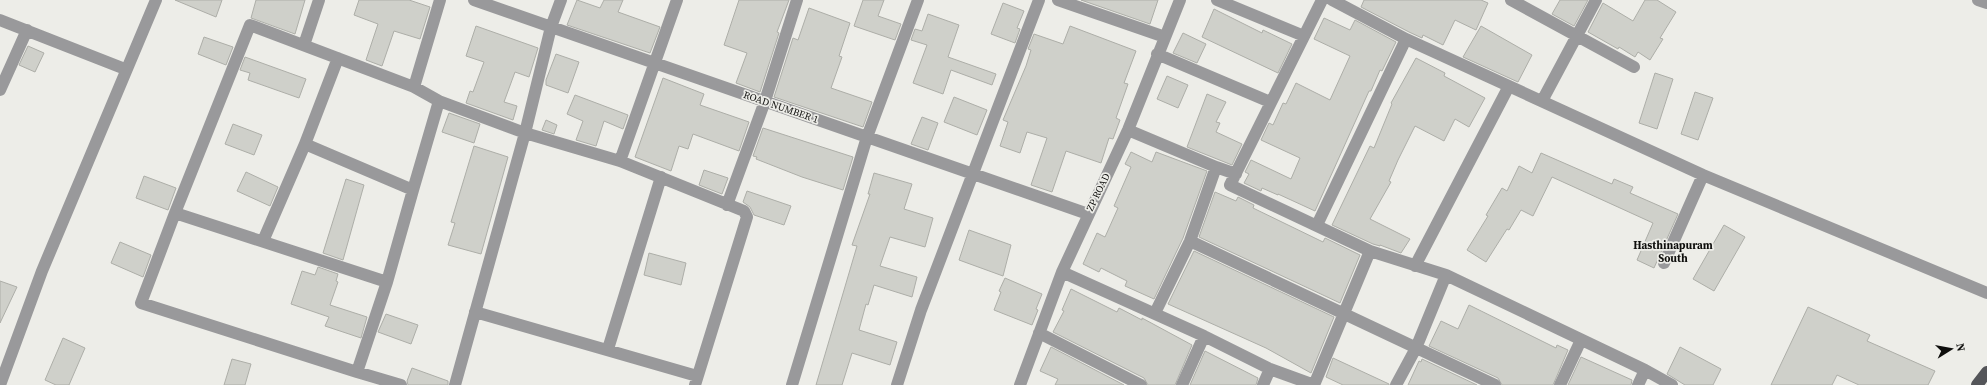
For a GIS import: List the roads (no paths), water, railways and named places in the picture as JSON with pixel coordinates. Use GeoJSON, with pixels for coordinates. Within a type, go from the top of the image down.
{"type":"FeatureCollection","features":[{"type":"Feature","properties":{"kind":"main road"},"geometry":{"type":"LineString","coordinates":[[1977,385],[1987,372]]}},
{"type":"Feature","properties":{"kind":"street"},"geometry":{"type":"LineString","coordinates":[[0,385],[42,271],[125,69],[156,0]]}},
{"type":"Feature","properties":{"kind":"street"},"geometry":{"type":"LineString","coordinates":[[304,45],[319,0]]}},
{"type":"Feature","properties":{"kind":"street"},"geometry":{"type":"LineString","coordinates":[[414,87],[440,0]]}},
{"type":"Feature","properties":{"kind":"street","name":"ROAD NUMBER 1"},"geometry":{"type":"LineString","coordinates":[[474,0],[1088,214]]}},
{"type":"Feature","properties":{"kind":"street"},"geometry":{"type":"LineString","coordinates":[[455,385],[525,134],[551,27],[561,0]]}},
{"type":"Feature","properties":{"kind":"street"},"geometry":{"type":"LineString","coordinates":[[620,161],[677,0]]}},
{"type":"Feature","properties":{"kind":"street"},"geometry":{"type":"LineString","coordinates":[[727,205],[765,101],[797,0]]}},
{"type":"Feature","properties":{"kind":"street"},"geometry":{"type":"LineString","coordinates":[[792,385],[867,137],[918,0]]}},
{"type":"Feature","properties":{"kind":"street"},"geometry":{"type":"LineString","coordinates":[[897,385],[921,310],[1039,0]]}},
{"type":"Feature","properties":{"kind":"street"},"geometry":{"type":"LineString","coordinates":[[1058,0],[1165,37]]}},
{"type":"Feature","properties":{"kind":"street","name":"ZP ROAD"},"geometry":{"type":"LineString","coordinates":[[1020,385],[1062,272],[1128,130],[1157,54],[1180,0]]}},
{"type":"Feature","properties":{"kind":"street"},"geometry":{"type":"LineString","coordinates":[[1217,0],[1304,36]]}},
{"type":"Feature","properties":{"kind":"street"},"geometry":{"type":"LineString","coordinates":[[1322,0],[1230,185],[1318,225],[1370,251],[1446,275],[1645,370],[1672,385]]}},
{"type":"Feature","properties":{"kind":"street"},"geometry":{"type":"LineString","coordinates":[[1332,0],[1406,39],[1703,175],[1987,293]]}},
{"type":"Feature","properties":{"kind":"street"},"geometry":{"type":"LineString","coordinates":[[1511,0],[1634,67]]}},
{"type":"Feature","properties":{"kind":"street"},"geometry":{"type":"LineString","coordinates":[[1542,101],[1596,0]]}},
{"type":"Feature","properties":{"kind":"street"},"geometry":{"type":"LineString","coordinates":[[1978,0],[1987,3]]}},
{"type":"Feature","properties":{"kind":"street"},"geometry":{"type":"LineString","coordinates":[[0,20],[125,69]]}},
{"type":"Feature","properties":{"kind":"street"},"geometry":{"type":"LineString","coordinates":[[401,385],[141,303],[250,25],[414,87],[439,101],[525,134],[620,161],[744,211],[747,217],[696,381],[608,349],[475,312]]}},
{"type":"Feature","properties":{"kind":"street"},"geometry":{"type":"LineString","coordinates":[[0,90],[27,30]]}},
{"type":"Feature","properties":{"kind":"street"},"geometry":{"type":"LineString","coordinates":[[1318,225],[1406,39]]}},
{"type":"Feature","properties":{"kind":"street"},"geometry":{"type":"LineString","coordinates":[[1157,54],[1270,102]]}},
{"type":"Feature","properties":{"kind":"street"},"geometry":{"type":"LineString","coordinates":[[263,241],[305,144],[338,58]]}},
{"type":"Feature","properties":{"kind":"street"},"geometry":{"type":"LineString","coordinates":[[1415,266],[1509,86]]}},
{"type":"Feature","properties":{"kind":"street"},"geometry":{"type":"LineString","coordinates":[[357,372],[387,282],[439,101]]}},
{"type":"Feature","properties":{"kind":"street"},"geometry":{"type":"LineString","coordinates":[[1128,130],[1236,174]]}},
{"type":"Feature","properties":{"kind":"street"},"geometry":{"type":"LineString","coordinates":[[305,144],[413,190]]}},
{"type":"Feature","properties":{"kind":"street"},"geometry":{"type":"LineString","coordinates":[[1155,313],[1190,241],[1216,167]]}},
{"type":"Feature","properties":{"kind":"street"},"geometry":{"type":"LineString","coordinates":[[1664,263],[1703,175]]}},
{"type":"Feature","properties":{"kind":"street"},"geometry":{"type":"LineString","coordinates":[[608,349],[661,178]]}},
{"type":"Feature","properties":{"kind":"street"},"geometry":{"type":"LineString","coordinates":[[175,213],[387,282]]}},
{"type":"Feature","properties":{"kind":"street"},"geometry":{"type":"LineString","coordinates":[[1190,241],[1495,385]]}},
{"type":"Feature","properties":{"kind":"street"},"geometry":{"type":"LineString","coordinates":[[1062,272],[1155,313],[1270,369],[1314,385],[1370,251]]}},
{"type":"Feature","properties":{"kind":"street"},"geometry":{"type":"LineString","coordinates":[[1396,385],[1416,348],[1446,275]]}},
{"type":"Feature","properties":{"kind":"street"},"geometry":{"type":"LineString","coordinates":[[1039,333],[1141,385]]}},
{"type":"Feature","properties":{"kind":"street"},"geometry":{"type":"LineString","coordinates":[[1182,385],[1204,336]]}},
{"type":"Feature","properties":{"kind":"street"},"geometry":{"type":"LineString","coordinates":[[1560,385],[1581,340]]}},
{"type":"Feature","properties":{"kind":"street"},"geometry":{"type":"LineString","coordinates":[[1263,385],[1270,369]]}},
{"type":"Feature","properties":{"kind":"street"},"geometry":{"type":"LineString","coordinates":[[1638,385],[1645,370]]}},
{"type":"Feature","properties":{"kind":"district","name":"Hasthinapuram South"},"geometry":{"type":"Point","coordinates":[1673,251]}}]}
